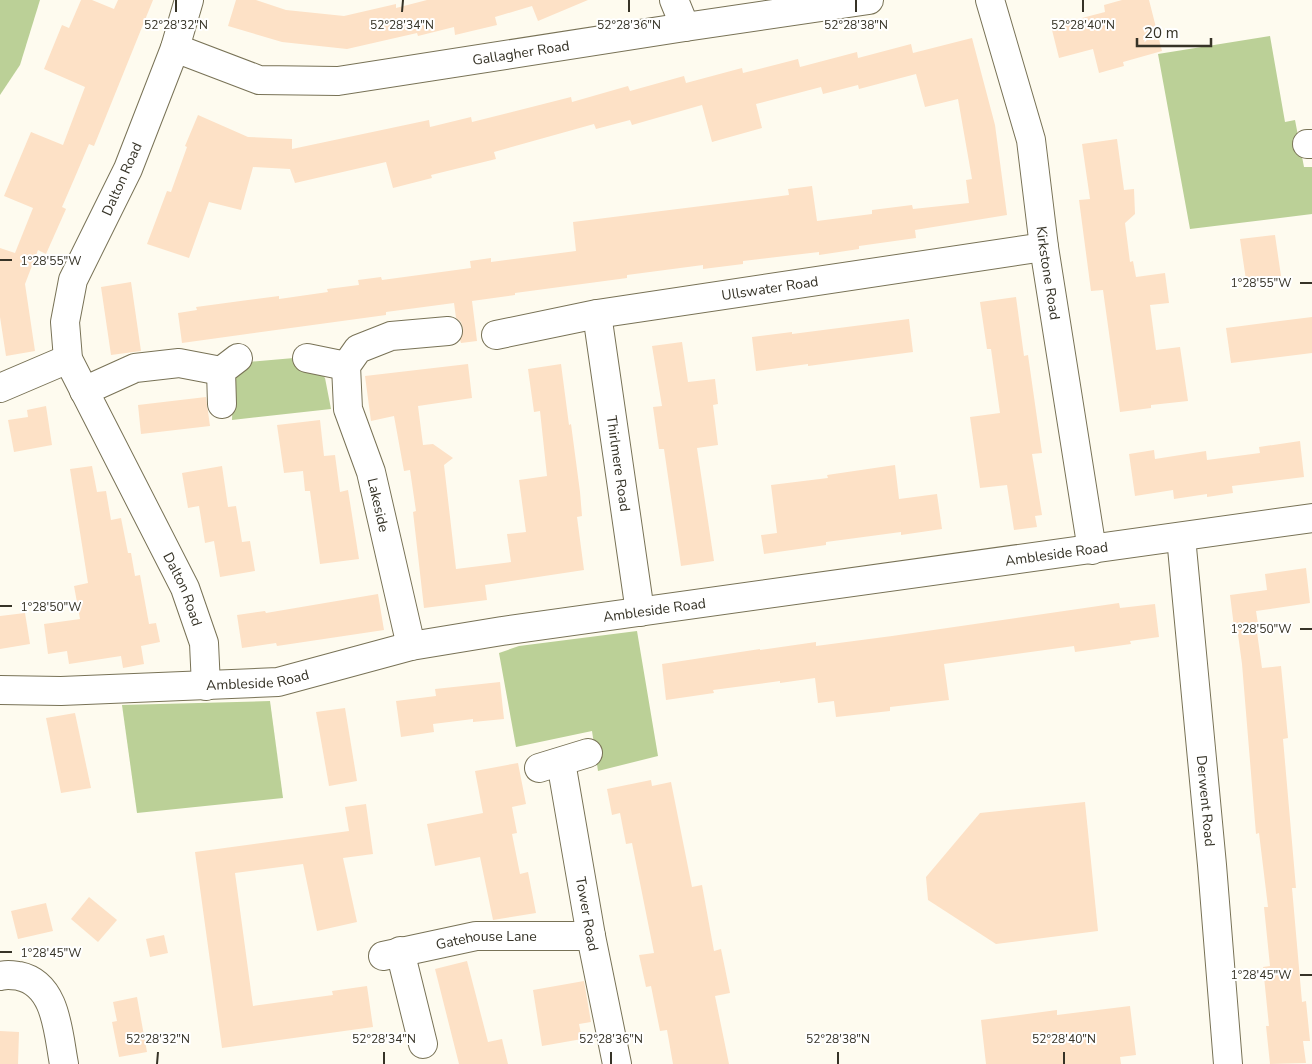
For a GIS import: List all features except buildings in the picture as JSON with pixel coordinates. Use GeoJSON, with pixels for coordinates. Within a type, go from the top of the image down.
{"type":"FeatureCollection","features":[{"type":"Feature","properties":{"kind":"street","name":"Dalton Road"},"geometry":{"type":"LineString","coordinates":[[189,0],[175,48],[128,169],[73,280],[65,322],[68,358],[185,588],[204,643],[206,686]]}},
{"type":"Feature","properties":{"kind":"street"},"geometry":{"type":"LineString","coordinates":[[674,0],[685,27]]}},
{"type":"Feature","properties":{"kind":"street","name":"Gallagher Road"},"geometry":{"type":"LineString","coordinates":[[175,48],[259,80],[338,81],[869,0]]}},
{"type":"Feature","properties":{"kind":"street","name":"Kirkstone Road"},"geometry":{"type":"LineString","coordinates":[[990,0],[1031,140],[1044,247],[1092,550]]}},
{"type":"Feature","properties":{"kind":"street","name":"Ullswater Road"},"geometry":{"type":"LineString","coordinates":[[496,335],[598,314],[1044,247]]}},
{"type":"Feature","properties":{"kind":"street","name":"Thirlmere Road"},"geometry":{"type":"LineString","coordinates":[[598,314],[640,612]]}},
{"type":"Feature","properties":{"kind":"street"},"geometry":{"type":"LineString","coordinates":[[307,358],[346,366],[358,349],[391,336],[448,331]]}},
{"type":"Feature","properties":{"kind":"street"},"geometry":{"type":"LineString","coordinates":[[0,388],[68,358]]}},
{"type":"Feature","properties":{"kind":"street"},"geometry":{"type":"LineString","coordinates":[[84,392],[135,368],[179,364],[230,365],[222,404]]}},
{"type":"Feature","properties":{"kind":"street","name":"Lakeside"},"geometry":{"type":"LineString","coordinates":[[346,366],[348,408],[371,472],[410,646]]}},
{"type":"Feature","properties":{"kind":"street","name":"Ambleside Road"},"geometry":{"type":"LineString","coordinates":[[0,690],[61,691],[278,682],[410,646],[1312,518]]}},
{"type":"Feature","properties":{"kind":"street","name":"Derwent Road"},"geometry":{"type":"LineString","coordinates":[[1181,537],[1212,865],[1228,1064]]}},
{"type":"Feature","properties":{"kind":"street","name":"Tower Road"},"geometry":{"type":"LineString","coordinates":[[588,753],[550,765],[591,936],[617,1064]]}},
{"type":"Feature","properties":{"kind":"street","name":"Gatehouse Lane"},"geometry":{"type":"LineString","coordinates":[[423,1044],[392,954],[476,936],[591,936]]}},
{"type":"Feature","properties":{"kind":"street"},"geometry":{"type":"LineString","coordinates":[[0,976],[8,974],[29,978],[43,990],[52,1005],[64,1064]]}},
{"type":"Feature","properties":{"kind":"green space"},"geometry":{"type":"Polygon","coordinates":[[[0,0],[40,0],[20,65],[0,95],[0,0]]]}},
{"type":"Feature","properties":{"kind":"green space"},"geometry":{"type":"Polygon","coordinates":[[[1270,36],[1285,122],[1295,120],[1304,167],[1312,167],[1312,214],[1190,229],[1158,54],[1270,36]]]}},
{"type":"Feature","properties":{"kind":"green space"},"geometry":{"type":"Polygon","coordinates":[[[294,358],[301,370],[319,371],[325,378],[331,409],[232,420],[235,376],[248,362],[294,358]]]}},
{"type":"Feature","properties":{"kind":"green space"},"geometry":{"type":"Polygon","coordinates":[[[637,631],[658,756],[598,771],[592,731],[516,747],[499,653],[519,646],[637,631]]]}},
{"type":"Feature","properties":{"kind":"green space"},"geometry":{"type":"Polygon","coordinates":[[[270,701],[283,798],[137,813],[122,705],[270,701]]]}}]}
